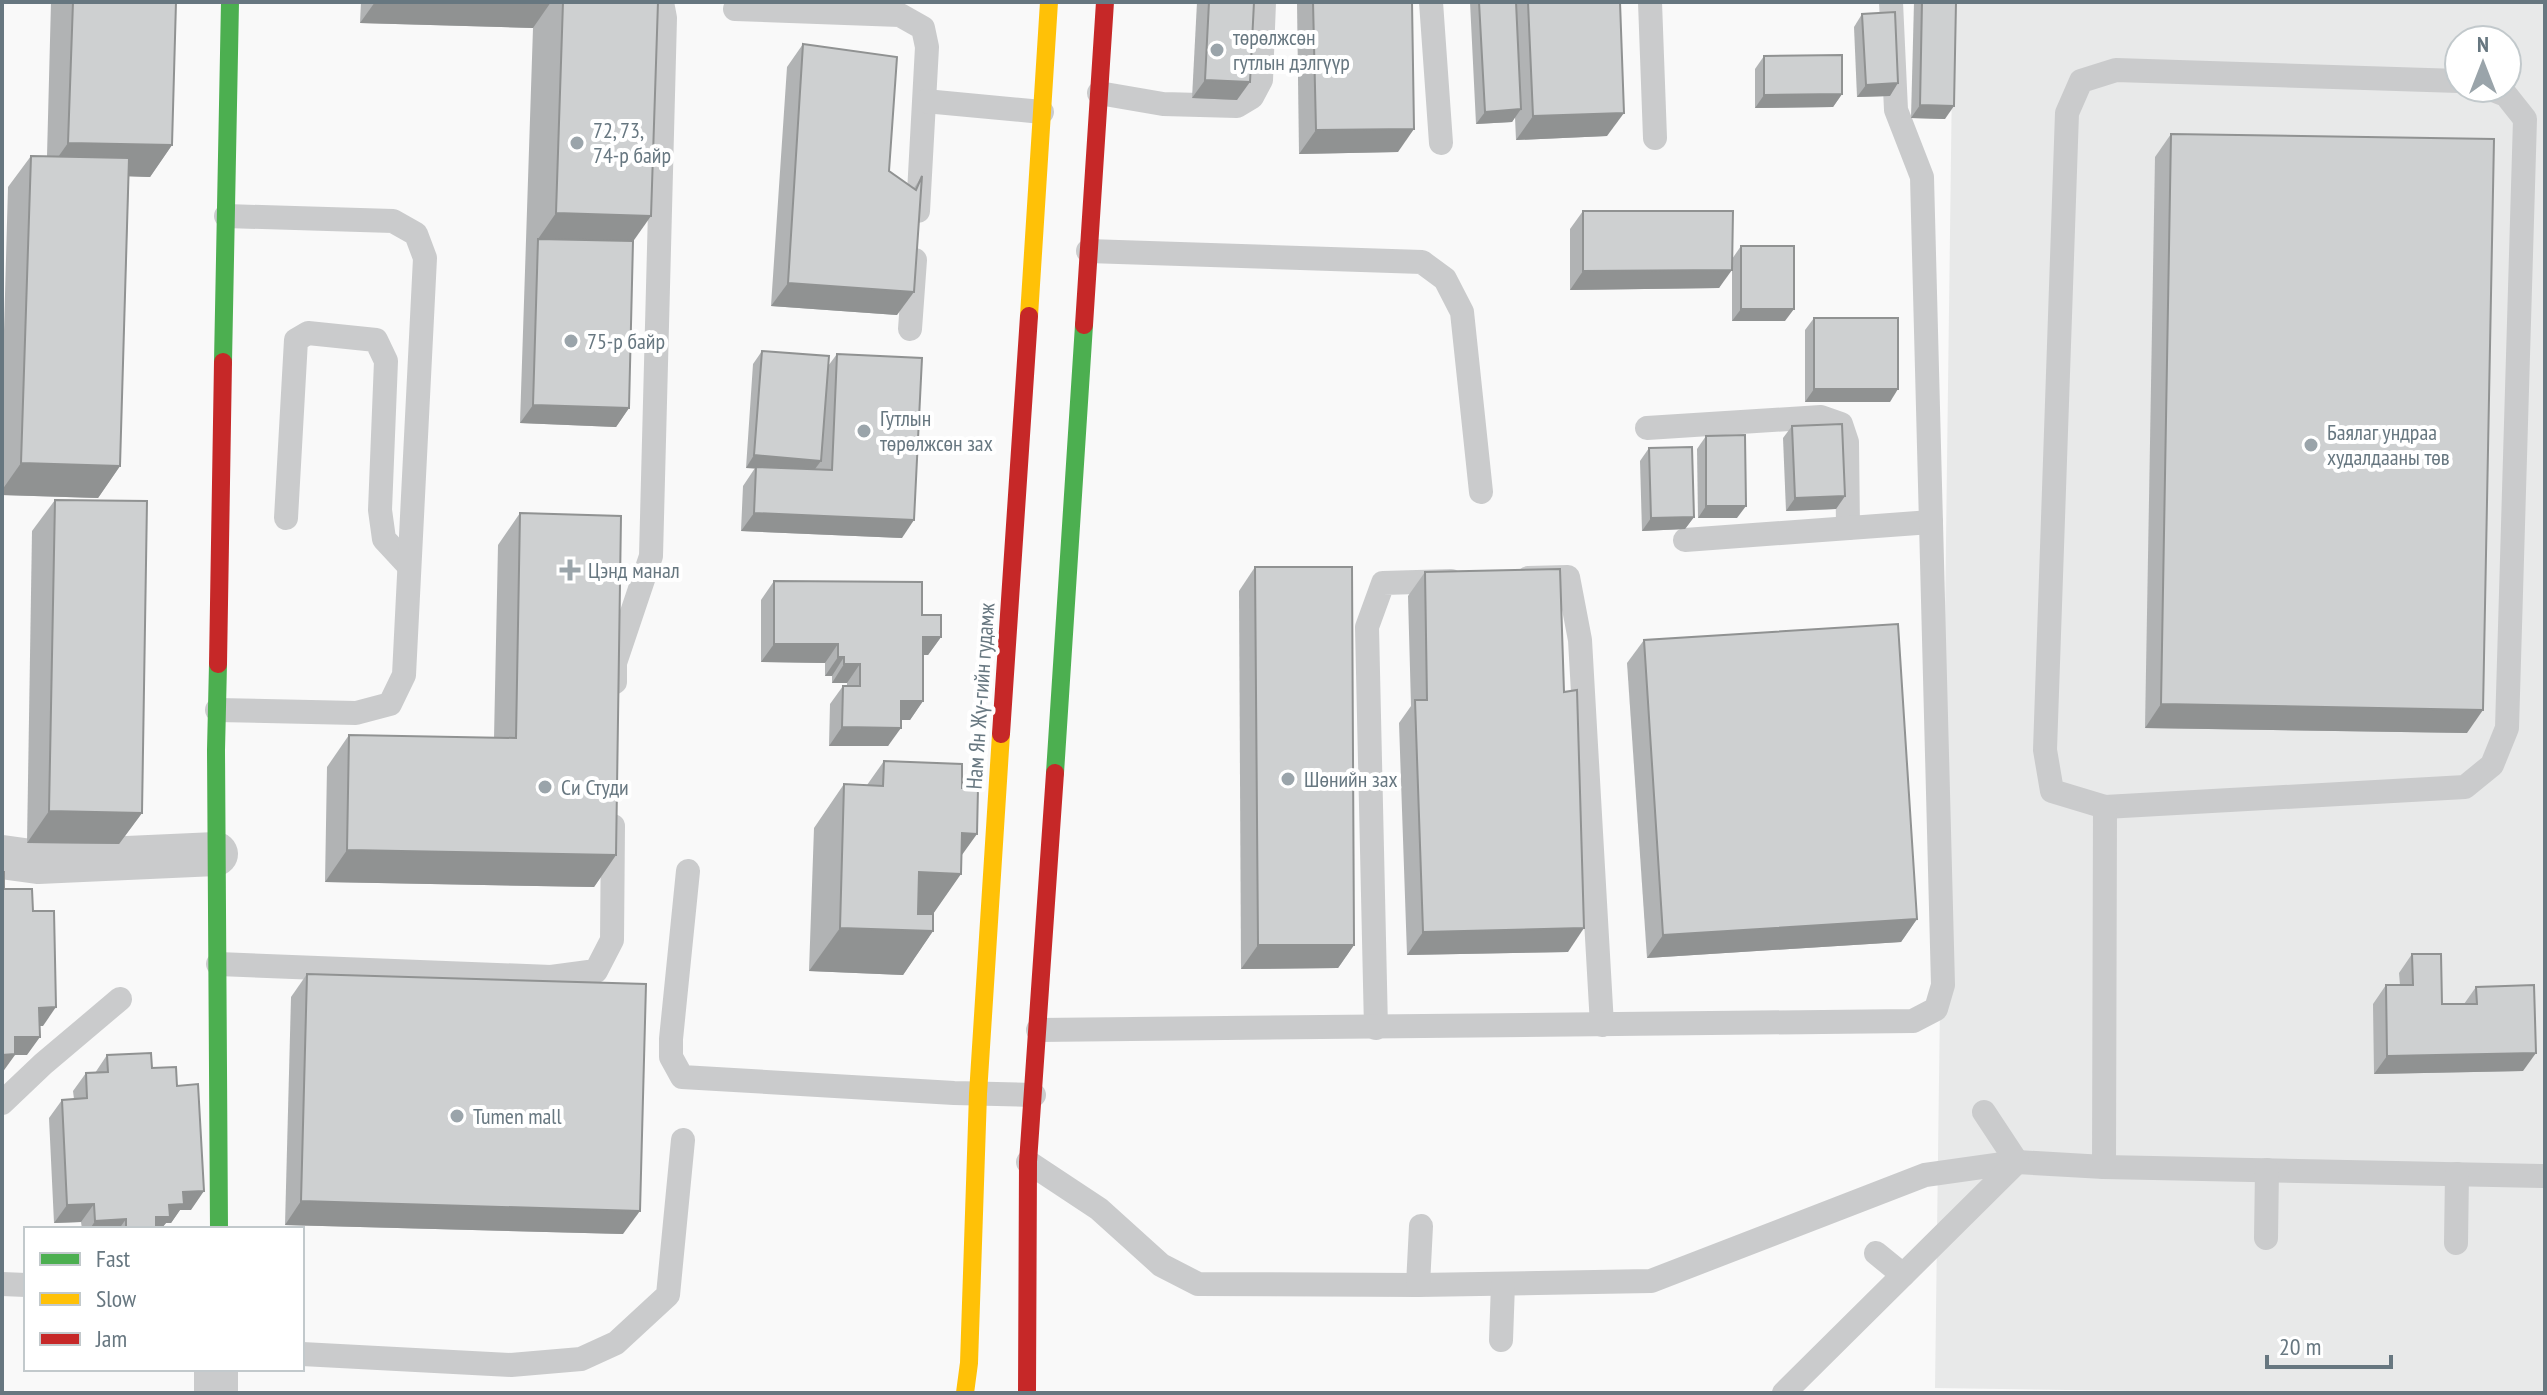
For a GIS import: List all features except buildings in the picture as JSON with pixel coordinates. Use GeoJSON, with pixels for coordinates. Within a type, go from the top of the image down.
{"type":"FeatureCollection","features":[{"type":"Feature","properties":{"kind":"main road"},"geometry":{"type":"LineString","coordinates":[[219,1227],[217,710],[230,2]]}},
{"type":"Feature","properties":{"kind":"main road","name":"Нам Ян Жү-гийн гудамж"},"geometry":{"type":"LineString","coordinates":[[965,1393],[969,1363],[978,1094],[1049,2]]}},
{"type":"Feature","properties":{"kind":"main road"},"geometry":{"type":"LineString","coordinates":[[1027,1393],[1028,1162],[1105,2]]}},
{"type":"Feature","properties":{"kind":"street"},"geometry":{"type":"LineString","coordinates":[[2,857],[38,862],[216,854]]}},
{"type":"Feature","properties":{"kind":"lane"},"geometry":{"type":"LineString","coordinates":[[615,709],[615,663],[651,556],[665,18],[662,2]]}},
{"type":"Feature","properties":{"kind":"lane"},"geometry":{"type":"LineString","coordinates":[[1099,93],[1163,104],[1237,106],[1252,97],[1261,80],[1264,2]]}},
{"type":"Feature","properties":{"kind":"lane"},"geometry":{"type":"LineString","coordinates":[[1431,2],[1441,143]]}},
{"type":"Feature","properties":{"kind":"lane"},"geometry":{"type":"LineString","coordinates":[[1650,2],[1655,138]]}},
{"type":"Feature","properties":{"kind":"lane"},"geometry":{"type":"LineString","coordinates":[[1038,1030],[1913,1021],[1936,1009],[1943,985],[1922,177],[1896,110],[1891,2]]}},
{"type":"Feature","properties":{"kind":"lane"},"geometry":{"type":"LineString","coordinates":[[735,9],[900,15],[923,28],[927,47],[925,101],[910,329]]}},
{"type":"Feature","properties":{"kind":"lane"},"geometry":{"type":"LineString","coordinates":[[2443,80],[2116,70],[2081,81],[2067,113],[2045,750],[2052,791],[2105,807],[2465,787],[2492,765],[2507,728],[2525,119],[2513,104]]}},
{"type":"Feature","properties":{"kind":"lane"},"geometry":{"type":"LineString","coordinates":[[925,101],[1042,112]]}},
{"type":"Feature","properties":{"kind":"lane"},"geometry":{"type":"LineString","coordinates":[[217,710],[356,713],[390,704],[404,675],[425,258],[416,234],[393,221],[226,216]]}},
{"type":"Feature","properties":{"kind":"lane"},"geometry":{"type":"LineString","coordinates":[[1088,251],[1422,262],[1445,279],[1462,312],[1481,492]]}},
{"type":"Feature","properties":{"kind":"lane"},"geometry":{"type":"LineString","coordinates":[[286,518],[296,340],[308,333],[376,340],[386,361],[380,510],[384,539],[409,566]]}},
{"type":"Feature","properties":{"kind":"lane"},"geometry":{"type":"LineString","coordinates":[[1647,428],[1821,417],[1841,424],[1847,442],[1848,528]]}},
{"type":"Feature","properties":{"kind":"lane"},"geometry":{"type":"LineString","coordinates":[[1685,540],[1931,522]]}},
{"type":"Feature","properties":{"kind":"lane"},"geometry":{"type":"LineString","coordinates":[[1506,579],[1568,577],[1580,640],[1602,1025]]}},
{"type":"Feature","properties":{"kind":"lane"},"geometry":{"type":"LineString","coordinates":[[1376,1028],[1367,627],[1383,583],[1476,580]]}},
{"type":"Feature","properties":{"kind":"lane"},"geometry":{"type":"LineString","coordinates":[[218,964],[551,977],[596,971],[612,940],[614,801]]}},
{"type":"Feature","properties":{"kind":"lane"},"geometry":{"type":"LineString","coordinates":[[2104,1167],[2105,807]]}},
{"type":"Feature","properties":{"kind":"lane"},"geometry":{"type":"LineString","coordinates":[[688,871],[671,1039],[671,1057],[682,1077],[1034,1095]]}},
{"type":"Feature","properties":{"kind":"lane"},"geometry":{"type":"LineString","coordinates":[[2,1103],[120,999]]}},
{"type":"Feature","properties":{"kind":"lane"},"geometry":{"type":"LineString","coordinates":[[1984,1112],[2017,1162]]}},
{"type":"Feature","properties":{"kind":"lane"},"geometry":{"type":"LineString","coordinates":[[304,1354],[511,1365],[581,1359],[616,1343],[668,1295],[683,1140]]}},
{"type":"Feature","properties":{"kind":"lane"},"geometry":{"type":"LineString","coordinates":[[1028,1162],[1099,1209],[1161,1265],[1198,1284],[1418,1285],[1651,1281],[1925,1175],[2017,1162],[2104,1167],[2545,1176]]}},
{"type":"Feature","properties":{"kind":"lane"},"geometry":{"type":"LineString","coordinates":[[1784,1393],[2017,1162]]}},
{"type":"Feature","properties":{"kind":"lane"},"geometry":{"type":"LineString","coordinates":[[2266,1238],[2267,1170]]}},
{"type":"Feature","properties":{"kind":"lane"},"geometry":{"type":"LineString","coordinates":[[2456,1243],[2457,1174]]}},
{"type":"Feature","properties":{"kind":"lane"},"geometry":{"type":"LineString","coordinates":[[1418,1285],[1421,1226]]}},
{"type":"Feature","properties":{"kind":"lane"},"geometry":{"type":"LineString","coordinates":[[1876,1253],[1903,1275]]}},
{"type":"Feature","properties":{"kind":"lane"},"geometry":{"type":"LineString","coordinates":[[2,1284],[24,1285]]}},
{"type":"Feature","properties":{"kind":"lane"},"geometry":{"type":"LineString","coordinates":[[1501,1340],[1503,1284]]}},
{"type":"Feature","properties":{"kind":"shaded area"},"geometry":{"type":"Polygon","coordinates":[[[1953,2],[2545,2],[2545,1393],[1935,1388],[1953,2]]]}},
{"type":"Feature","properties":{"kind":"traffic: fast"},"geometry":{"type":"LineString","coordinates":[[223,362],[230,2]]}},
{"type":"Feature","properties":{"kind":"traffic: fast"},"geometry":{"type":"LineString","coordinates":[[1055,773],[1084,325]]}},
{"type":"Feature","properties":{"kind":"traffic: fast"},"geometry":{"type":"LineString","coordinates":[[218,664],[219,1227]]}},
{"type":"Feature","properties":{"kind":"traffic: slow"},"geometry":{"type":"LineString","coordinates":[[1029,316],[1049,2]]}},
{"type":"Feature","properties":{"kind":"traffic: slow"},"geometry":{"type":"LineString","coordinates":[[965,1393],[969,1363],[978,1094],[1001,734]]}},
{"type":"Feature","properties":{"kind":"traffic: jam"},"geometry":{"type":"LineString","coordinates":[[1084,325],[1105,2]]}},
{"type":"Feature","properties":{"kind":"traffic: jam"},"geometry":{"type":"LineString","coordinates":[[1001,734],[1029,316]]}},
{"type":"Feature","properties":{"kind":"traffic: jam"},"geometry":{"type":"LineString","coordinates":[[218,664],[223,362]]}},
{"type":"Feature","properties":{"kind":"traffic: jam"},"geometry":{"type":"LineString","coordinates":[[1027,1393],[1028,1162],[1055,773]]}},
{"type":"Feature","properties":{"kind":"place","name":"төрөлжсөн гутлын дэлгүүр"},"geometry":{"type":"Point","coordinates":[1217,50]}},
{"type":"Feature","properties":{"kind":"place","name":"72, 73, 74-р байр"},"geometry":{"type":"Point","coordinates":[577,143]}},
{"type":"Feature","properties":{"kind":"place","name":"75-р байр"},"geometry":{"type":"Point","coordinates":[571,341]}},
{"type":"Feature","properties":{"kind":"place","name":"Гутлын төрөлжсөн зах"},"geometry":{"type":"Point","coordinates":[864,431]}},
{"type":"Feature","properties":{"kind":"place","name":"Баялаг ундраа худалдааны төв"},"geometry":{"type":"Point","coordinates":[2311,445]}},
{"type":"Feature","properties":{"kind":"place","name":"Цэнд манал"},"geometry":{"type":"Point","coordinates":[570,570]}},
{"type":"Feature","properties":{"kind":"place","name":"Шөнийн зах"},"geometry":{"type":"Point","coordinates":[1288,779]}},
{"type":"Feature","properties":{"kind":"place","name":"Си Студи"},"geometry":{"type":"Point","coordinates":[545,787]}},
{"type":"Feature","properties":{"kind":"place","name":"Tumen mall"},"geometry":{"type":"Point","coordinates":[457,1116]}}]}
